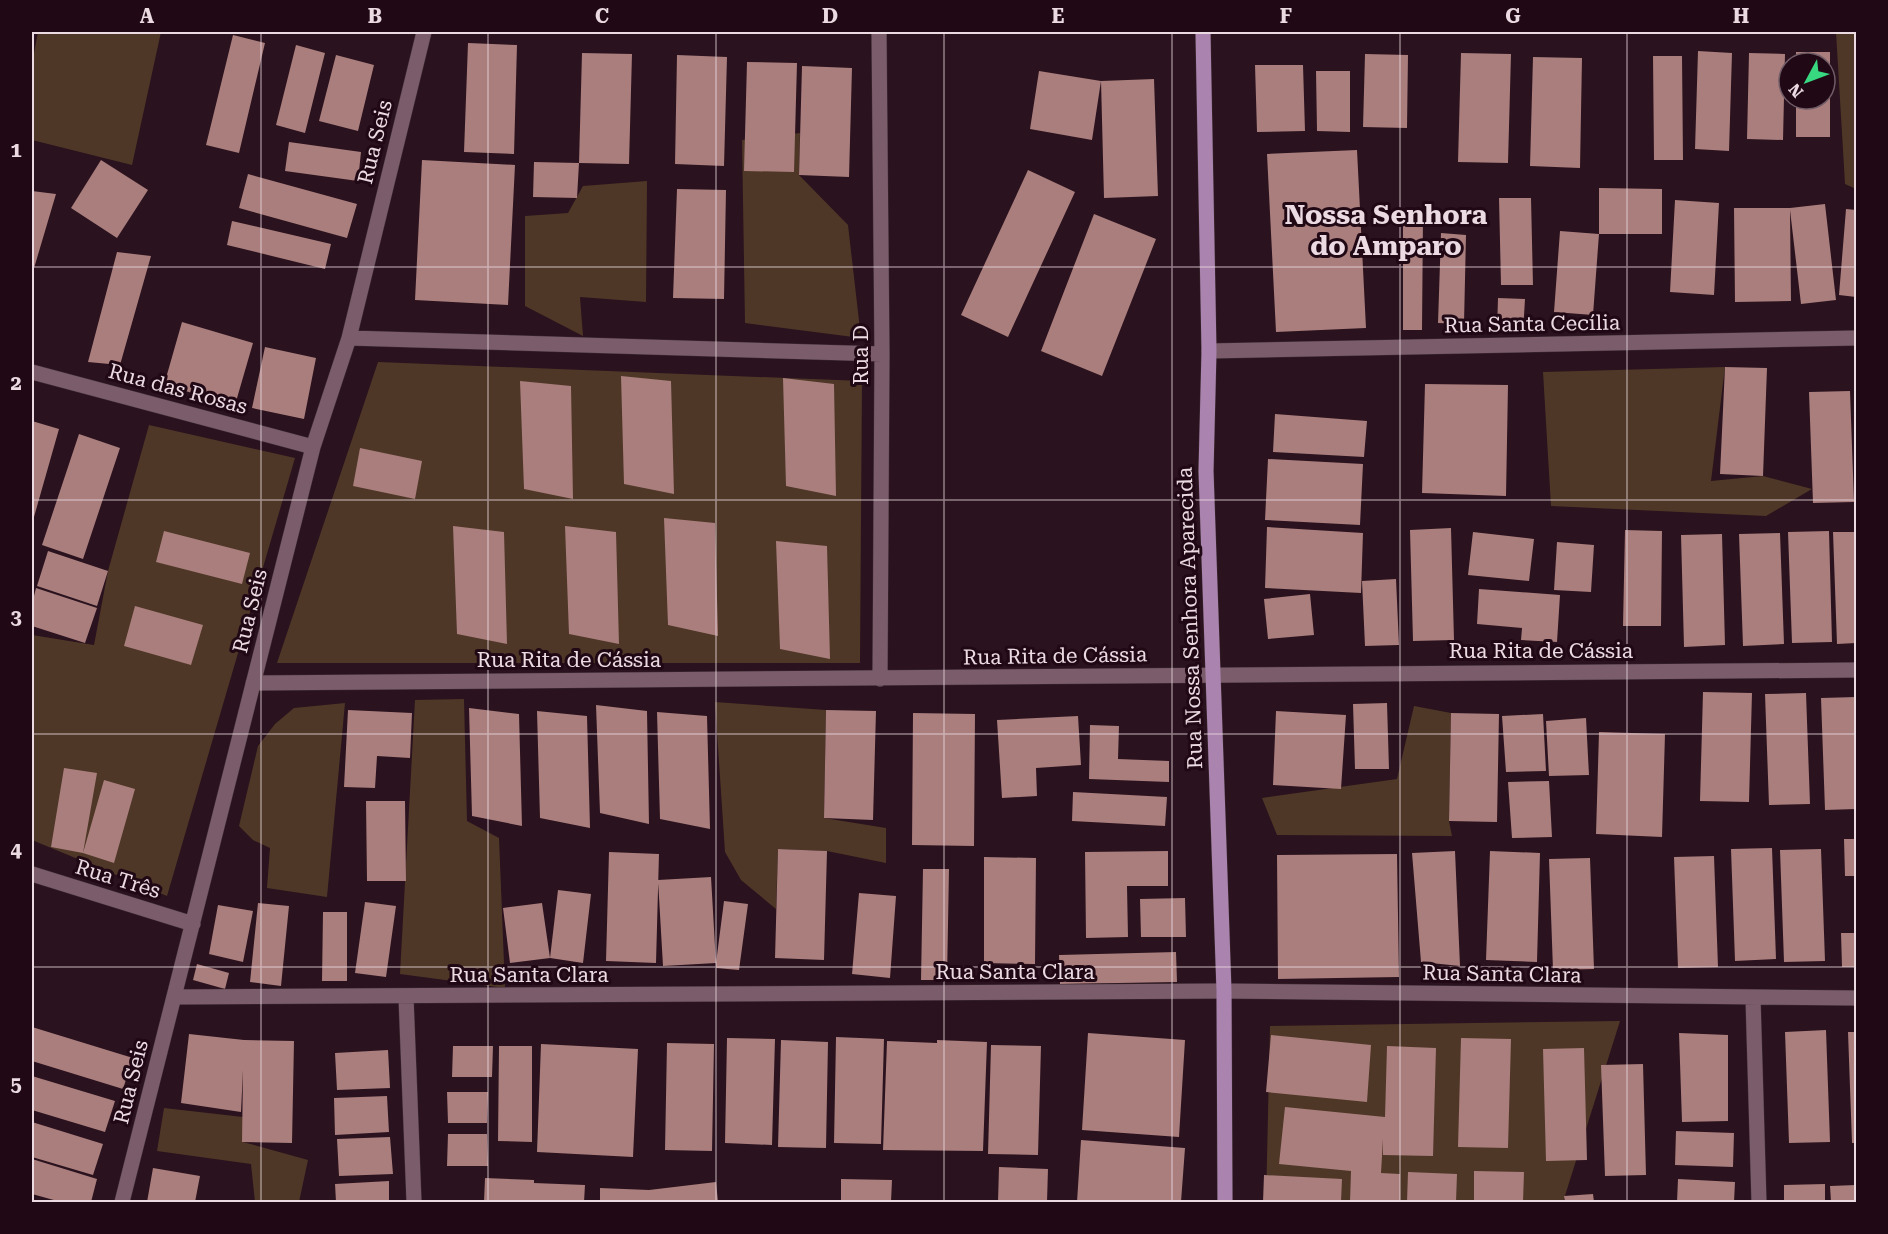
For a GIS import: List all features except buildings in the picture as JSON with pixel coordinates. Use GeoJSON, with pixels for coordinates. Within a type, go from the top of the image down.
{"type":"FeatureCollection","features":[{"type":"Feature","properties":{"kind":"main road","name":"Rua Nossa Senhora Aparecida"},"geometry":{"type":"LineString","coordinates":[[1203,32],[1209,351],[1206,471],[1224,992],[1225,1203]]}},
{"type":"Feature","properties":{"kind":"street","name":"Rua Seis"},"geometry":{"type":"LineString","coordinates":[[122,1203],[313,447],[349,338],[424,32]]}},
{"type":"Feature","properties":{"kind":"street","name":"Rua D"},"geometry":{"type":"LineString","coordinates":[[879,32],[882,354],[880,679]]}},
{"type":"Feature","properties":{"kind":"street"},"geometry":{"type":"LineString","coordinates":[[349,338],[882,354]]}},
{"type":"Feature","properties":{"kind":"street","name":"Rua Santa Cecília"},"geometry":{"type":"LineString","coordinates":[[1209,351],[1857,338]]}},
{"type":"Feature","properties":{"kind":"street","name":"Rua das Rosas"},"geometry":{"type":"LineString","coordinates":[[32,372],[313,447]]}},
{"type":"Feature","properties":{"kind":"street","name":"Rua Rita de Cássia"},"geometry":{"type":"LineString","coordinates":[[253,683],[1857,670]]}},
{"type":"Feature","properties":{"kind":"street","name":"Rua Três"},"geometry":{"type":"LineString","coordinates":[[32,874],[193,924]]}},
{"type":"Feature","properties":{"kind":"street","name":"Rua Santa Clara"},"geometry":{"type":"LineString","coordinates":[[174,997],[1224,992],[1857,998]]}},
{"type":"Feature","properties":{"kind":"street"},"geometry":{"type":"LineString","coordinates":[[406,997],[414,1203]]}},
{"type":"Feature","properties":{"kind":"street"},"geometry":{"type":"LineString","coordinates":[[1753,998],[1759,1203]]}},
{"type":"Feature","properties":{"kind":"shaded area"},"geometry":{"type":"Polygon","coordinates":[[[38,32],[161,32],[132,165],[32,140],[32,64],[38,32]]]}},
{"type":"Feature","properties":{"kind":"shaded area"},"geometry":{"type":"Polygon","coordinates":[[[1836,32],[1856,32],[1856,189],[1845,184],[1836,32]]]}},
{"type":"Feature","properties":{"kind":"shaded area"},"geometry":{"type":"Polygon","coordinates":[[[800,133],[799,175],[848,225],[861,338],[745,323],[742,140],[800,133]]]}},
{"type":"Feature","properties":{"kind":"shaded area"},"geometry":{"type":"Polygon","coordinates":[[[647,181],[646,302],[580,297],[583,336],[525,306],[525,216],[568,213],[583,186],[647,181]]]}},
{"type":"Feature","properties":{"kind":"shaded area"},"geometry":{"type":"Polygon","coordinates":[[[378,362],[862,381],[860,663],[277,663],[378,362]]]}},
{"type":"Feature","properties":{"kind":"shaded area"},"geometry":{"type":"Polygon","coordinates":[[[1725,367],[1711,481],[1763,476],[1812,489],[1766,516],[1551,506],[1543,372],[1725,367]]]}},
{"type":"Feature","properties":{"kind":"shaded area"},"geometry":{"type":"Polygon","coordinates":[[[149,425],[295,458],[167,896],[32,840],[32,635],[94,645],[108,571],[149,425]]]}},
{"type":"Feature","properties":{"kind":"shaded area"},"geometry":{"type":"Polygon","coordinates":[[[464,699],[467,821],[499,838],[505,988],[400,974],[415,700],[464,699]]]}},
{"type":"Feature","properties":{"kind":"shaded area"},"geometry":{"type":"Polygon","coordinates":[[[715,702],[826,710],[824,818],[886,828],[886,863],[827,851],[778,849],[776,909],[741,880],[725,852],[715,702]]]}},
{"type":"Feature","properties":{"kind":"shaded area"},"geometry":{"type":"Polygon","coordinates":[[[345,703],[327,897],[267,888],[270,848],[253,840],[239,826],[258,746],[275,724],[294,708],[345,703]]]}},
{"type":"Feature","properties":{"kind":"shaded area"},"geometry":{"type":"Polygon","coordinates":[[[1414,706],[1451,713],[1449,821],[1452,836],[1277,835],[1262,798],[1397,779],[1414,706]]]}},
{"type":"Feature","properties":{"kind":"shaded area"},"geometry":{"type":"Polygon","coordinates":[[[1620,1021],[1563,1202],[1266,1202],[1270,1026],[1620,1021]]]}},
{"type":"Feature","properties":{"kind":"shaded area"},"geometry":{"type":"Polygon","coordinates":[[[164,1108],[243,1117],[243,1142],[308,1160],[299,1202],[255,1202],[251,1164],[157,1151],[164,1108]]]}},
{"type":"Feature","properties":{"kind":"district","name":"Nossa Senhora do Amparo"},"geometry":{"type":"Point","coordinates":[1386,230]}}]}
